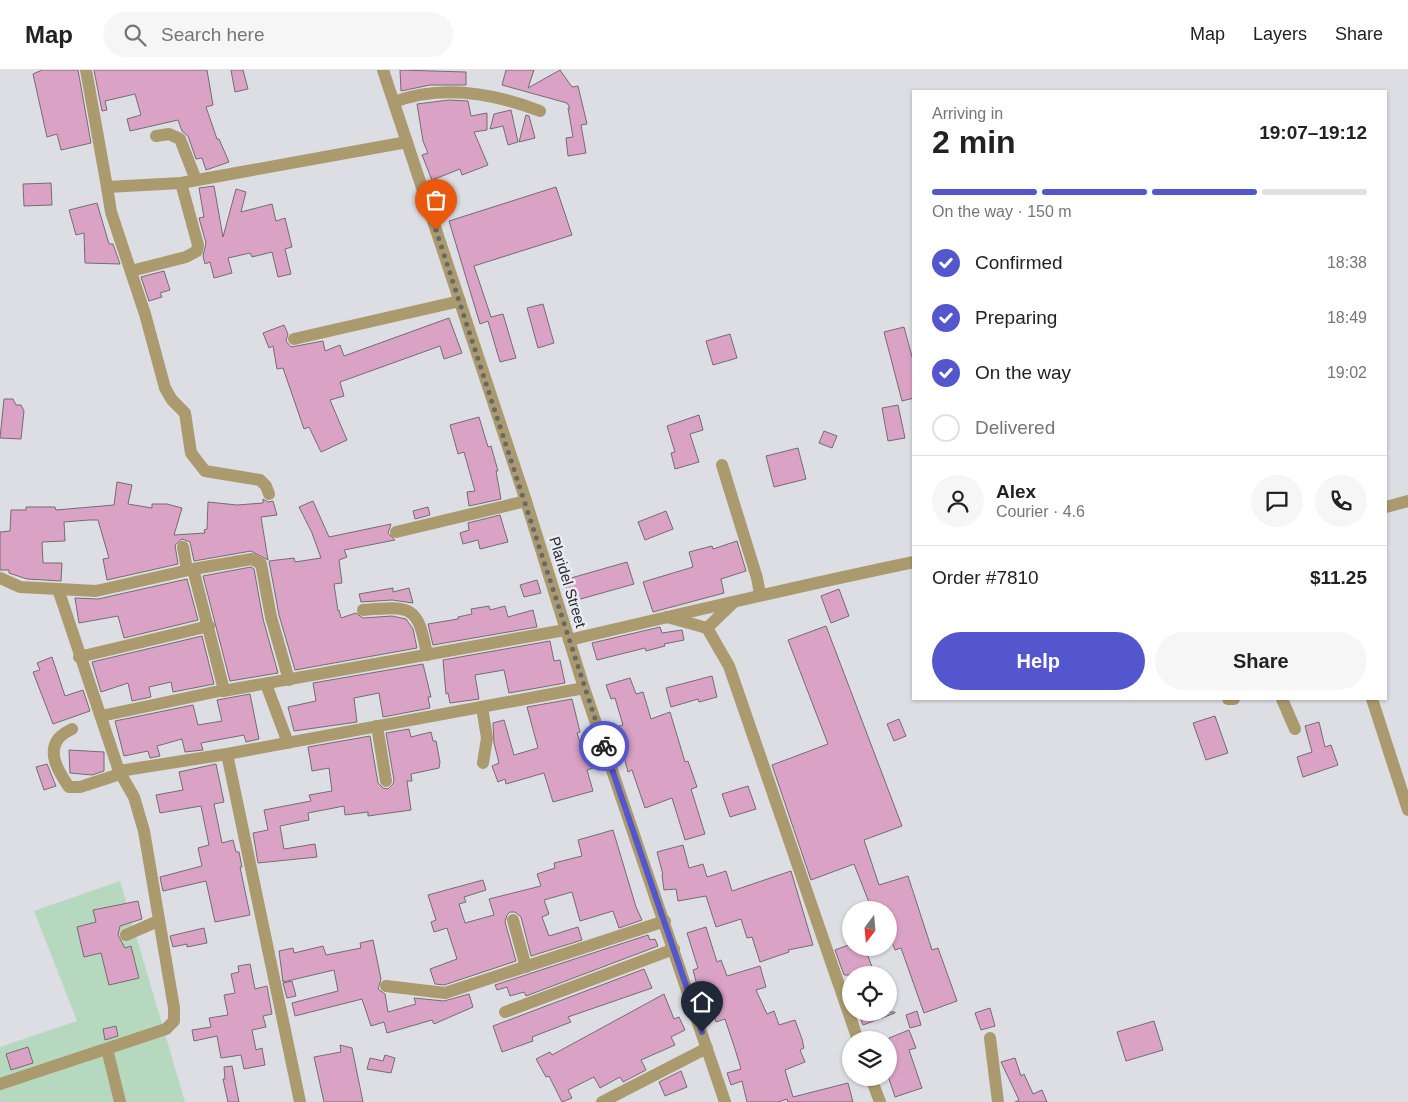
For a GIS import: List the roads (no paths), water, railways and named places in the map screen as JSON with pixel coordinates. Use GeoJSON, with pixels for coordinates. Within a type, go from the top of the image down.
{"type":"FeatureCollection","features":[{"type":"Feature","properties":{"kind":"street"},"geometry":{"type":"LineString","coordinates":[[86,70],[111,212],[131,271],[165,388],[172,400],[185,412],[191,453],[205,472],[260,480],[266,486],[269,494]]}},
{"type":"Feature","properties":{"kind":"street","name":"Plaridel Street"},"geometry":{"type":"LineString","coordinates":[[383,70],[526,501],[584,688],[665,921],[725,1102]]}},
{"type":"Feature","properties":{"kind":"street"},"geometry":{"type":"LineString","coordinates":[[394,102],[413,95],[468,91],[506,98],[540,111]]}},
{"type":"Feature","properties":{"kind":"street"},"geometry":{"type":"LineString","coordinates":[[156,136],[169,134],[180,139],[196,180]]}},
{"type":"Feature","properties":{"kind":"street"},"geometry":{"type":"LineString","coordinates":[[107,187],[181,183],[407,142]]}},
{"type":"Feature","properties":{"kind":"street"},"geometry":{"type":"LineString","coordinates":[[131,271],[186,258],[197,251],[198,245],[181,183]]}},
{"type":"Feature","properties":{"kind":"street"},"geometry":{"type":"LineString","coordinates":[[294,339],[460,301]]}},
{"type":"Feature","properties":{"kind":"street"},"geometry":{"type":"LineString","coordinates":[[722,465],[758,578],[760,594]]}},
{"type":"Feature","properties":{"kind":"street"},"geometry":{"type":"LineString","coordinates":[[396,532],[526,501]]}},
{"type":"Feature","properties":{"kind":"street"},"geometry":{"type":"LineString","coordinates":[[1387,507],[1408,501]]}},
{"type":"Feature","properties":{"kind":"street"},"geometry":{"type":"LineString","coordinates":[[183,547],[209,626],[223,690]]}},
{"type":"Feature","properties":{"kind":"street"},"geometry":{"type":"LineString","coordinates":[[0,578],[20,586],[96,591],[190,570],[252,559],[261,564],[271,617],[288,680]]}},
{"type":"Feature","properties":{"kind":"street"},"geometry":{"type":"LineString","coordinates":[[101,716],[223,690],[427,655],[567,635],[667,617],[760,594],[912,562]]}},
{"type":"Feature","properties":{"kind":"street"},"geometry":{"type":"LineString","coordinates":[[0,1084],[166,1029],[174,1021],[174,1008],[144,831],[134,797],[120,773],[58,589]]}},
{"type":"Feature","properties":{"kind":"street"},"geometry":{"type":"LineString","coordinates":[[706,628],[736,601]]}},
{"type":"Feature","properties":{"kind":"street"},"geometry":{"type":"LineString","coordinates":[[363,610],[391,608],[413,613],[420,621],[427,655]]}},
{"type":"Feature","properties":{"kind":"street"},"geometry":{"type":"LineString","coordinates":[[667,617],[706,628],[729,666],[855,1031]]}},
{"type":"Feature","properties":{"kind":"street"},"geometry":{"type":"LineString","coordinates":[[80,657],[209,626]]}},
{"type":"Feature","properties":{"kind":"street"},"geometry":{"type":"LineString","coordinates":[[266,684],[288,743]]}},
{"type":"Feature","properties":{"kind":"street"},"geometry":{"type":"LineString","coordinates":[[72,728],[59,738],[53,750],[58,772],[69,787],[80,787],[120,773],[584,688]]}},
{"type":"Feature","properties":{"kind":"street"},"geometry":{"type":"LineString","coordinates":[[1282,700],[1295,729]]}},
{"type":"Feature","properties":{"kind":"street"},"geometry":{"type":"LineString","coordinates":[[1372,700],[1408,810]]}},
{"type":"Feature","properties":{"kind":"street"},"geometry":{"type":"LineString","coordinates":[[482,707],[487,738],[483,763]]}},
{"type":"Feature","properties":{"kind":"street"},"geometry":{"type":"LineString","coordinates":[[376,726],[386,781]]}},
{"type":"Feature","properties":{"kind":"street"},"geometry":{"type":"LineString","coordinates":[[227,754],[300,1102]]}},
{"type":"Feature","properties":{"kind":"street"},"geometry":{"type":"LineString","coordinates":[[513,920],[526,967]]}},
{"type":"Feature","properties":{"kind":"street"},"geometry":{"type":"LineString","coordinates":[[126,935],[158,921]]}},
{"type":"Feature","properties":{"kind":"street"},"geometry":{"type":"LineString","coordinates":[[386,986],[421,989],[440,994],[665,921]]}},
{"type":"Feature","properties":{"kind":"street"},"geometry":{"type":"LineString","coordinates":[[506,1012],[674,949]]}},
{"type":"Feature","properties":{"kind":"street"},"geometry":{"type":"LineString","coordinates":[[990,1038],[998,1102]]}},
{"type":"Feature","properties":{"kind":"street"},"geometry":{"type":"LineString","coordinates":[[602,1102],[707,1048]]}},
{"type":"Feature","properties":{"kind":"street"},"geometry":{"type":"LineString","coordinates":[[107,1050],[120,1102]]}},
{"type":"Feature","properties":{"kind":"street"},"geometry":{"type":"LineString","coordinates":[[874,1086],[880,1102]]}}]}
